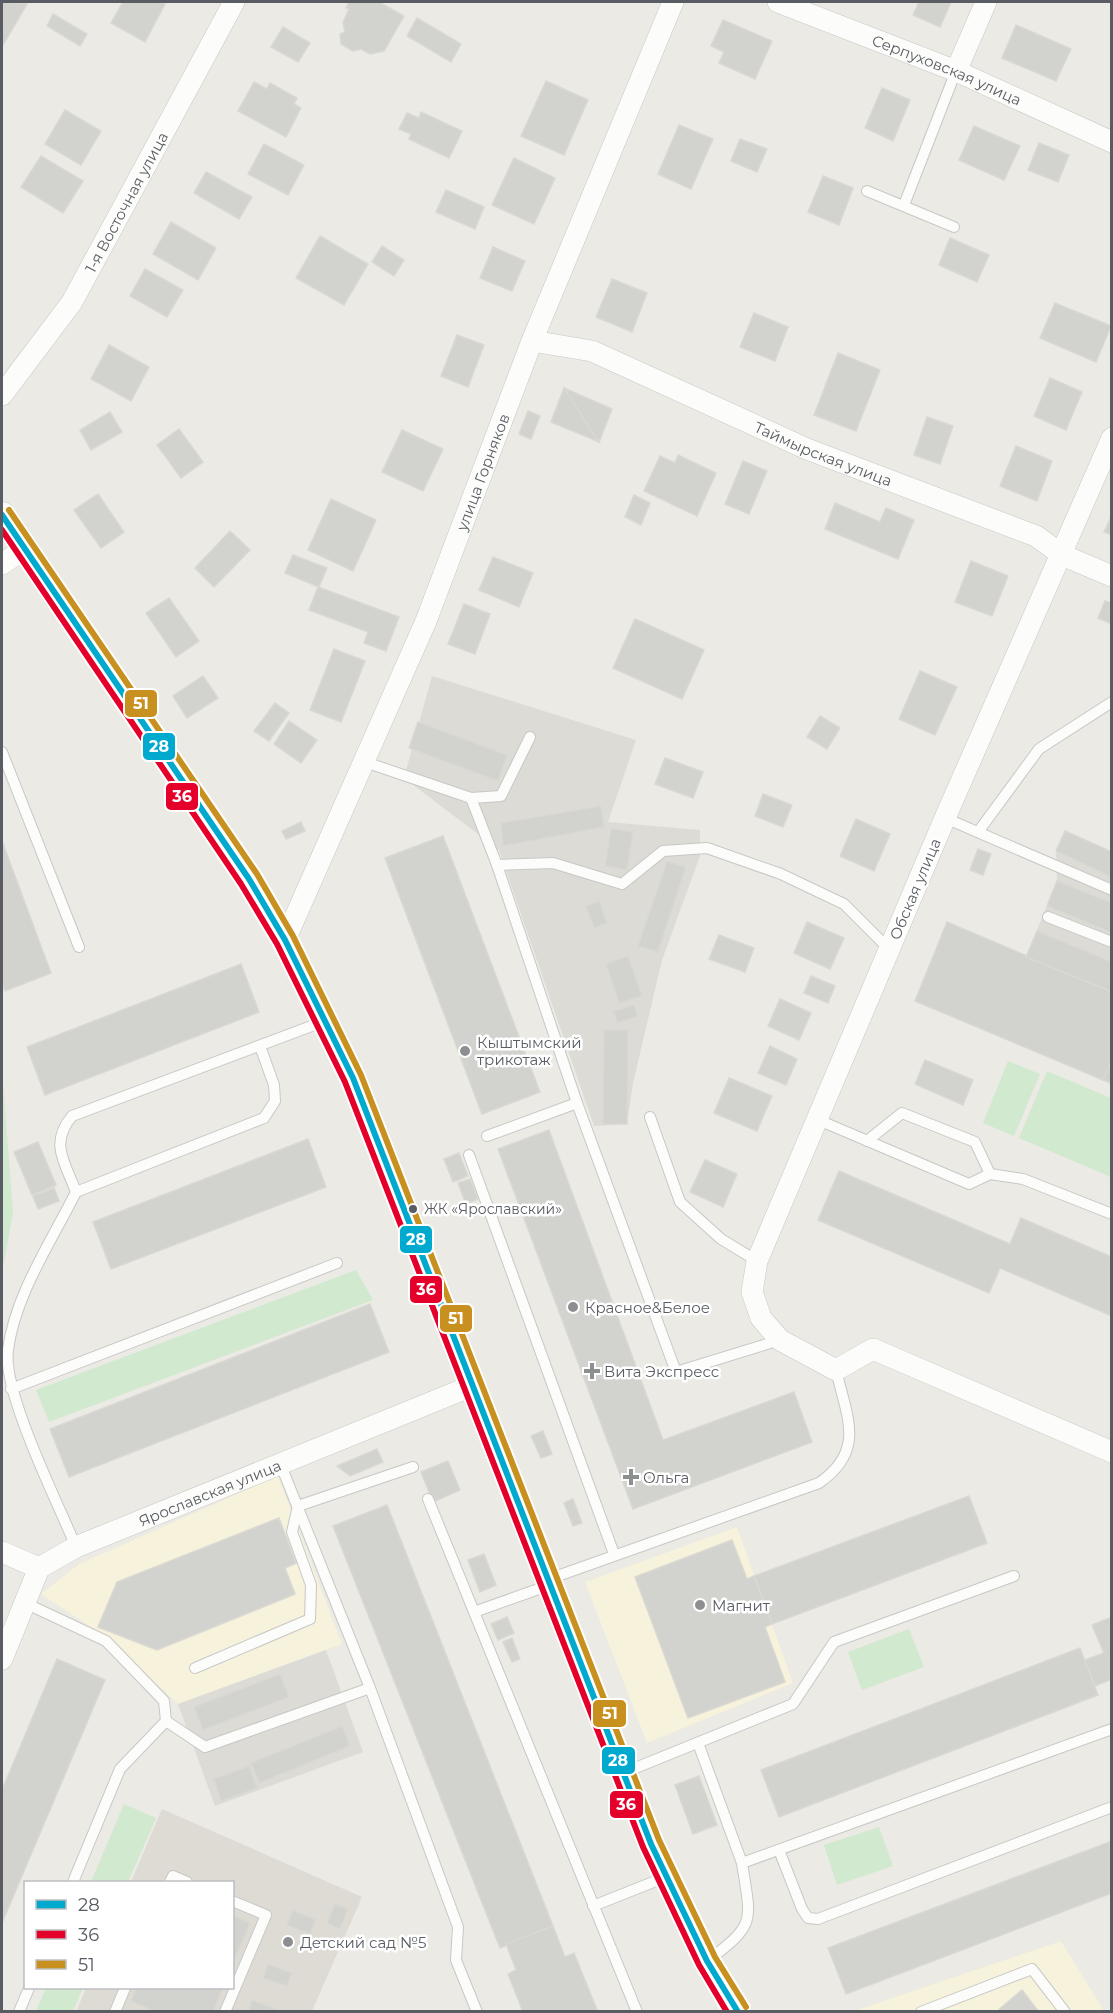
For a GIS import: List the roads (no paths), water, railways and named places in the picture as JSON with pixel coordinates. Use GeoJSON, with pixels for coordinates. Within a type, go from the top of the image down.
{"type":"FeatureCollection","features":[{"type":"Feature","properties":{"kind":"street","name":"1-я Восточная улица"},"geometry":{"type":"LineString","coordinates":[[2,395],[72,302],[234,2]]}},
{"type":"Feature","properties":{"kind":"street","name":"улица Горняков"},"geometry":{"type":"LineString","coordinates":[[285,940],[426,621],[532,341],[673,2]]}},
{"type":"Feature","properties":{"kind":"street","name":"Серпуховская улица"},"geometry":{"type":"LineString","coordinates":[[778,2],[956,71],[1112,142]]}},
{"type":"Feature","properties":{"kind":"street"},"geometry":{"type":"LineString","coordinates":[[956,71],[986,2]]}},
{"type":"Feature","properties":{"kind":"street","name":"Таймырская улица"},"geometry":{"type":"LineString","coordinates":[[532,341],[592,351],[807,449],[1036,536],[1062,555],[1112,576]]}},
{"type":"Feature","properties":{"kind":"street","name":"Обская улица"},"geometry":{"type":"LineString","coordinates":[[780,1340],[761,1318],[752,1292],[757,1261],[945,818],[1112,438]]}},
{"type":"Feature","properties":{"kind":"street"},"geometry":{"type":"LineString","coordinates":[[2,515],[249,879],[285,940],[326,1021],[353,1078],[474,1385],[622,1774],[666,1877],[706,1961],[738,2012]]}},
{"type":"Feature","properties":{"kind":"street"},"geometry":{"type":"LineString","coordinates":[[2,564],[24,549]]}},
{"type":"Feature","properties":{"kind":"street"},"geometry":{"type":"LineString","coordinates":[[780,1340],[836,1370],[873,1349],[1112,1452]]}},
{"type":"Feature","properties":{"kind":"street","name":"Ярославская улица"},"geometry":{"type":"LineString","coordinates":[[39,1568],[76,1547],[474,1385]]}},
{"type":"Feature","properties":{"kind":"street"},"geometry":{"type":"LineString","coordinates":[[2,1552],[39,1568],[2,1659]]}},
{"type":"Feature","properties":{"kind":"lane"},"geometry":{"type":"LineString","coordinates":[[904,205],[956,71]]}},
{"type":"Feature","properties":{"kind":"lane"},"geometry":{"type":"LineString","coordinates":[[867,191],[954,227]]}},
{"type":"Feature","properties":{"kind":"lane"},"geometry":{"type":"LineString","coordinates":[[978,832],[1039,749],[1112,702]]}},
{"type":"Feature","properties":{"kind":"lane"},"geometry":{"type":"LineString","coordinates":[[365,762],[471,798],[501,796],[530,737]]}},
{"type":"Feature","properties":{"kind":"lane"},"geometry":{"type":"LineString","coordinates":[[2,752],[80,947]]}},
{"type":"Feature","properties":{"kind":"lane"},"geometry":{"type":"LineString","coordinates":[[471,798],[497,864],[577,1103],[676,1372],[780,1340]]}},
{"type":"Feature","properties":{"kind":"lane"},"geometry":{"type":"LineString","coordinates":[[945,818],[1112,890]]}},
{"type":"Feature","properties":{"kind":"lane"},"geometry":{"type":"LineString","coordinates":[[497,864],[553,863],[622,884],[663,851],[707,848],[781,874],[844,904],[889,949]]}},
{"type":"Feature","properties":{"kind":"lane"},"geometry":{"type":"LineString","coordinates":[[1048,917],[1112,942]]}},
{"type":"Feature","properties":{"kind":"lane"},"geometry":{"type":"LineString","coordinates":[[76,1192],[59,1147],[61,1130],[72,1116],[326,1021]]}},
{"type":"Feature","properties":{"kind":"lane"},"geometry":{"type":"LineString","coordinates":[[76,1547],[11,1389],[8,1352],[20,1304],[76,1192],[264,1118],[275,1101],[274,1085],[260,1046]]}},
{"type":"Feature","properties":{"kind":"lane"},"geometry":{"type":"LineString","coordinates":[[488,1136],[577,1103]]}},
{"type":"Feature","properties":{"kind":"lane"},"geometry":{"type":"LineString","coordinates":[[867,1140],[902,1113],[975,1142],[990,1174]]}},
{"type":"Feature","properties":{"kind":"lane"},"geometry":{"type":"LineString","coordinates":[[650,1118],[680,1203],[721,1239],[757,1261]]}},
{"type":"Feature","properties":{"kind":"lane"},"geometry":{"type":"LineString","coordinates":[[816,1119],[969,1184],[990,1174],[1023,1179],[1112,1214]]}},
{"type":"Feature","properties":{"kind":"lane"},"geometry":{"type":"LineString","coordinates":[[469,1155],[614,1554]]}},
{"type":"Feature","properties":{"kind":"lane"},"geometry":{"type":"LineString","coordinates":[[11,1389],[337,1263]]}},
{"type":"Feature","properties":{"kind":"lane"},"geometry":{"type":"LineString","coordinates":[[474,1612],[614,1554],[819,1483],[837,1470],[852,1436],[836,1370]]}},
{"type":"Feature","properties":{"kind":"lane"},"geometry":{"type":"LineString","coordinates":[[280,1463],[370,1688],[458,1927],[456,1960],[477,2012]]}},
{"type":"Feature","properties":{"kind":"lane"},"geometry":{"type":"LineString","coordinates":[[298,1506],[413,1467]]}},
{"type":"Feature","properties":{"kind":"lane"},"geometry":{"type":"LineString","coordinates":[[428,1499],[637,2012]]}},
{"type":"Feature","properties":{"kind":"lane"},"geometry":{"type":"LineString","coordinates":[[195,1668],[310,1619],[311,1585],[292,1532],[298,1506]]}},
{"type":"Feature","properties":{"kind":"lane"},"geometry":{"type":"LineString","coordinates":[[622,1774],[793,1704],[834,1642],[1014,1576]]}},
{"type":"Feature","properties":{"kind":"lane"},"geometry":{"type":"LineString","coordinates":[[25,1603],[106,1641],[164,1701],[166,1721],[120,1769],[73,1881]]}},
{"type":"Feature","properties":{"kind":"lane"},"geometry":{"type":"LineString","coordinates":[[166,1721],[205,1747],[370,1688]]}},
{"type":"Feature","properties":{"kind":"lane"},"geometry":{"type":"LineString","coordinates":[[742,1863],[1112,1729]]}},
{"type":"Feature","properties":{"kind":"lane"},"geometry":{"type":"LineString","coordinates":[[698,1743],[742,1863],[750,1915],[738,1938],[706,1961]]}},
{"type":"Feature","properties":{"kind":"lane"},"geometry":{"type":"LineString","coordinates":[[779,1850],[802,1909],[808,1918],[818,1919],[1112,1807]]}},
{"type":"Feature","properties":{"kind":"lane"},"geometry":{"type":"LineString","coordinates":[[170,1881],[173,1876],[186,1881]]}},
{"type":"Feature","properties":{"kind":"lane"},"geometry":{"type":"LineString","coordinates":[[593,1906],[666,1877]]}},
{"type":"Feature","properties":{"kind":"lane"},"geometry":{"type":"LineString","coordinates":[[225,2012],[266,1915],[234,1902]]}},
{"type":"Feature","properties":{"kind":"lane"},"geometry":{"type":"LineString","coordinates":[[921,2012],[1032,1970],[1065,2012]]}},
{"type":"Feature","properties":{"kind":"lane"},"geometry":{"type":"LineString","coordinates":[[19,2012],[29,1989]]}},
{"type":"Feature","properties":{"kind":"lane"},"geometry":{"type":"LineString","coordinates":[[115,2012],[125,1989]]}},
{"type":"Feature","properties":{"kind":"place","name":"Кыштымский трикотаж"},"geometry":{"type":"Point","coordinates":[465,1051]}},
{"type":"Feature","properties":{"kind":"place","name":"ЖК «Ярославский»"},"geometry":{"type":"Point","coordinates":[413,1209]}},
{"type":"Feature","properties":{"kind":"place","name":"Красное&Белое"},"geometry":{"type":"Point","coordinates":[573,1307]}},
{"type":"Feature","properties":{"kind":"place","name":"Вита Экспресс"},"geometry":{"type":"Point","coordinates":[592,1371]}},
{"type":"Feature","properties":{"kind":"place","name":"Ольга"},"geometry":{"type":"Point","coordinates":[631,1477]}},
{"type":"Feature","properties":{"kind":"place","name":"Магнит"},"geometry":{"type":"Point","coordinates":[700,1605]}},
{"type":"Feature","properties":{"kind":"place","name":"Детский сад №5"},"geometry":{"type":"Point","coordinates":[288,1942]}}]}
